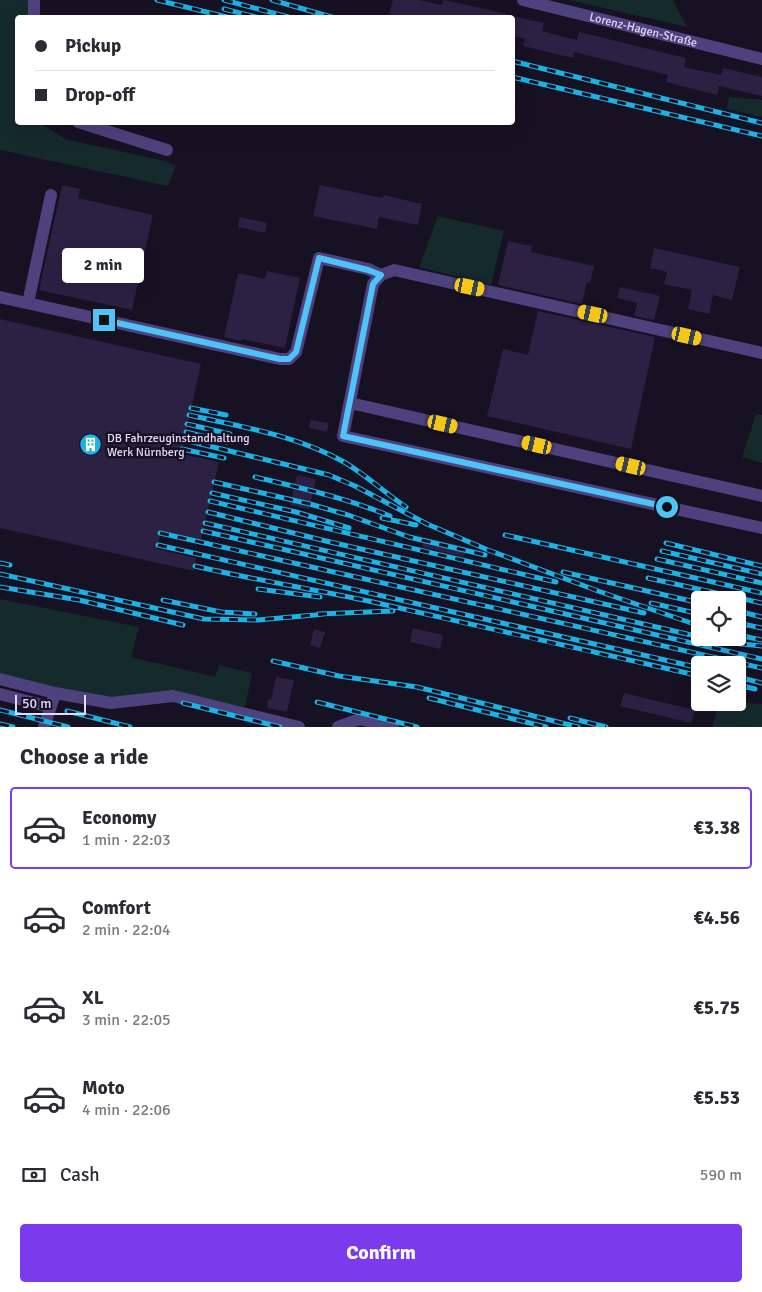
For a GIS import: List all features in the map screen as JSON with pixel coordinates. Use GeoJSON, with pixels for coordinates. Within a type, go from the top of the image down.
{"type":"FeatureCollection","features":[{"type":"Feature","properties":{"kind":"street"},"geometry":{"type":"LineString","coordinates":[[34,0],[34,15]]}},
{"type":"Feature","properties":{"kind":"street","name":"Lorenz-Hagen-Straße"},"geometry":{"type":"LineString","coordinates":[[523,0],[762,59]]}},
{"type":"Feature","properties":{"kind":"street"},"geometry":{"type":"LineString","coordinates":[[88,125],[167,150]]}},
{"type":"Feature","properties":{"kind":"street"},"geometry":{"type":"LineString","coordinates":[[28,303],[51,195]]}},
{"type":"Feature","properties":{"kind":"street"},"geometry":{"type":"LineString","coordinates":[[0,297],[280,359],[289,359],[296,352],[319,258],[381,275]]}},
{"type":"Feature","properties":{"kind":"street"},"geometry":{"type":"LineString","coordinates":[[762,352],[394,270],[381,275],[373,284],[343,436],[762,528]]}},
{"type":"Feature","properties":{"kind":"street"},"geometry":{"type":"LineString","coordinates":[[350,403],[762,496]]}},
{"type":"Feature","properties":{"kind":"street"},"geometry":{"type":"LineString","coordinates":[[0,679],[55,693],[111,703],[173,696],[299,727]]}},
{"type":"Feature","properties":{"kind":"street"},"geometry":{"type":"LineString","coordinates":[[44,727],[55,693]]}},
{"type":"Feature","properties":{"kind":"street"},"geometry":{"type":"LineString","coordinates":[[0,694],[50,706]]}},
{"type":"Feature","properties":{"kind":"street"},"geometry":{"type":"LineString","coordinates":[[338,727],[360,719],[393,727]]}},
{"type":"Feature","properties":{"kind":"green space"},"geometry":{"type":"Polygon","coordinates":[[[0,0],[30,0],[30,15],[15,15],[15,125],[43,125],[65,139],[165,161],[176,166],[168,186],[0,150],[0,0]]]}},
{"type":"Feature","properties":{"kind":"green space"},"geometry":{"type":"Polygon","coordinates":[[[569,0],[673,0],[687,27],[569,0]]]}},
{"type":"Feature","properties":{"kind":"green space"},"geometry":{"type":"Polygon","coordinates":[[[729,97],[762,100],[762,117],[727,109],[729,97]]]}},
{"type":"Feature","properties":{"kind":"green space"},"geometry":{"type":"Polygon","coordinates":[[[438,216],[504,231],[491,285],[419,267],[438,216]]]}},
{"type":"Feature","properties":{"kind":"green space"},"geometry":{"type":"Polygon","coordinates":[[[756,414],[762,415],[762,463],[742,457],[756,414]]]}},
{"type":"Feature","properties":{"kind":"green space"},"geometry":{"type":"Polygon","coordinates":[[[0,599],[139,627],[131,657],[215,677],[219,665],[252,673],[245,707],[173,692],[120,699],[57,688],[0,673],[0,599]]]}},
{"type":"Feature","properties":{"kind":"green space"},"geometry":{"type":"Polygon","coordinates":[[[746,703],[762,704],[762,727],[712,727],[717,711],[746,711],[746,703]]]}},
{"type":"Feature","properties":{"kind":"building"},"geometry":{"type":"Polygon","coordinates":[[[393,0],[419,0],[442,5],[443,0],[445,0],[507,14],[393,15],[389,14],[393,0]]]}},
{"type":"Feature","properties":{"kind":"building"},"geometry":{"type":"Polygon","coordinates":[[[515,17],[544,23],[542,31],[564,37],[577,40],[579,32],[686,58],[684,67],[721,75],[723,68],[762,77],[762,96],[719,86],[717,95],[666,82],[668,75],[574,52],[573,58],[523,46],[525,39],[515,37],[515,17]]]}},
{"type":"Feature","properties":{"kind":"building"},"geometry":{"type":"Polygon","coordinates":[[[62,185],[80,189],[78,198],[153,215],[132,310],[39,290],[62,185]]]}},
{"type":"Feature","properties":{"kind":"building"},"geometry":{"type":"Polygon","coordinates":[[[320,185],[383,198],[384,195],[422,204],[418,225],[379,217],[377,229],[313,216],[320,185]]]}},
{"type":"Feature","properties":{"kind":"building"},"geometry":{"type":"Polygon","coordinates":[[[240,217],[267,223],[265,233],[238,227],[240,217]]]}},
{"type":"Feature","properties":{"kind":"building"},"geometry":{"type":"Polygon","coordinates":[[[508,241],[532,246],[531,252],[594,266],[590,283],[587,282],[582,304],[498,285],[508,241]]]}},
{"type":"Feature","properties":{"kind":"building"},"geometry":{"type":"Polygon","coordinates":[[[654,248],[740,267],[732,300],[713,295],[709,314],[688,309],[692,290],[664,284],[667,272],[650,268],[654,248]]]}},
{"type":"Feature","properties":{"kind":"building"},"geometry":{"type":"Polygon","coordinates":[[[267,271],[300,278],[285,348],[224,337],[238,273],[265,279],[267,271]]]}},
{"type":"Feature","properties":{"kind":"building"},"geometry":{"type":"Polygon","coordinates":[[[620,287],[660,296],[654,320],[634,316],[637,303],[617,298],[620,287]]]}},
{"type":"Feature","properties":{"kind":"building"},"geometry":{"type":"Polygon","coordinates":[[[538,311],[655,337],[631,449],[487,416],[503,349],[528,355],[538,311]]]}},
{"type":"Feature","properties":{"kind":"building","name":"DB Fahrzeuginstandhaltung Werk Nürnberg"},"geometry":{"type":"Polygon","coordinates":[[[0,319],[201,364],[181,454],[219,462],[201,540],[161,531],[157,549],[196,558],[194,571],[0,528],[0,319]]]}},
{"type":"Feature","properties":{"kind":"building"},"geometry":{"type":"Polygon","coordinates":[[[311,420],[329,423],[327,432],[309,428],[311,420]]]}},
{"type":"Feature","properties":{"kind":"building"},"geometry":{"type":"Polygon","coordinates":[[[297,475],[316,479],[309,509],[290,505],[297,475]]]}},
{"type":"Feature","properties":{"kind":"building"},"geometry":{"type":"Polygon","coordinates":[[[424,537],[467,547],[464,557],[422,547],[424,537]]]}},
{"type":"Feature","properties":{"kind":"building"},"geometry":{"type":"Polygon","coordinates":[[[413,628],[443,635],[440,649],[410,642],[413,628]]]}},
{"type":"Feature","properties":{"kind":"building"},"geometry":{"type":"Polygon","coordinates":[[[314,629],[325,632],[320,648],[310,645],[314,629]]]}},
{"type":"Feature","properties":{"kind":"building"},"geometry":{"type":"Polygon","coordinates":[[[276,677],[294,680],[287,712],[267,708],[268,699],[271,700],[276,677]]]}},
{"type":"Feature","properties":{"kind":"building"},"geometry":{"type":"Polygon","coordinates":[[[624,693],[695,711],[691,723],[620,706],[624,693]]]}},
{"type":"Feature","properties":{"kind":"railway"},"geometry":{"type":"LineString","coordinates":[[157,0],[219,15]]}},
{"type":"Feature","properties":{"kind":"railway"},"geometry":{"type":"LineString","coordinates":[[224,0],[281,15]]}},
{"type":"Feature","properties":{"kind":"railway"},"geometry":{"type":"LineString","coordinates":[[272,0],[324,15]]}},
{"type":"Feature","properties":{"kind":"railway"},"geometry":{"type":"LineString","coordinates":[[224,9],[248,15]]}},
{"type":"Feature","properties":{"kind":"railway"},"geometry":{"type":"LineString","coordinates":[[515,62],[762,123]]}},
{"type":"Feature","properties":{"kind":"railway"},"geometry":{"type":"LineString","coordinates":[[515,78],[762,136]]}},
{"type":"Feature","properties":{"kind":"railway"},"geometry":{"type":"LineString","coordinates":[[191,408],[226,415]]}},
{"type":"Feature","properties":{"kind":"railway"},"geometry":{"type":"LineString","coordinates":[[189,415],[288,438],[326,453],[352,467],[406,507]]}},
{"type":"Feature","properties":{"kind":"railway"},"geometry":{"type":"LineString","coordinates":[[187,424],[230,434]]}},
{"type":"Feature","properties":{"kind":"railway"},"geometry":{"type":"LineString","coordinates":[[186,432],[227,442]]}},
{"type":"Feature","properties":{"kind":"railway"},"geometry":{"type":"LineString","coordinates":[[184,440],[329,475],[355,486],[427,524],[488,550],[691,623]]}},
{"type":"Feature","properties":{"kind":"railway"},"geometry":{"type":"LineString","coordinates":[[182,449],[224,458]]}},
{"type":"Feature","properties":{"kind":"railway"},"geometry":{"type":"LineString","coordinates":[[255,477],[306,489],[390,516]]}},
{"type":"Feature","properties":{"kind":"railway"},"geometry":{"type":"LineString","coordinates":[[214,482],[310,504],[348,515],[409,537],[485,555]]}},
{"type":"Feature","properties":{"kind":"railway"},"geometry":{"type":"LineString","coordinates":[[212,493],[296,512],[349,528]]}},
{"type":"Feature","properties":{"kind":"railway"},"geometry":{"type":"LineString","coordinates":[[210,501],[556,582]]}},
{"type":"Feature","properties":{"kind":"railway"},"geometry":{"type":"LineString","coordinates":[[208,512],[330,542],[644,613]]}},
{"type":"Feature","properties":{"kind":"railway"},"geometry":{"type":"LineString","coordinates":[[382,518],[416,525]]}},
{"type":"Feature","properties":{"kind":"railway"},"geometry":{"type":"LineString","coordinates":[[205,523],[691,635]]}},
{"type":"Feature","properties":{"kind":"railway"},"geometry":{"type":"LineString","coordinates":[[203,531],[762,659]]}},
{"type":"Feature","properties":{"kind":"railway"},"geometry":{"type":"LineString","coordinates":[[160,533],[762,668]]}},
{"type":"Feature","properties":{"kind":"railway"},"geometry":{"type":"LineString","coordinates":[[505,535],[762,593]]}},
{"type":"Feature","properties":{"kind":"railway"},"geometry":{"type":"LineString","coordinates":[[666,543],[762,566]]}},
{"type":"Feature","properties":{"kind":"railway"},"geometry":{"type":"LineString","coordinates":[[158,545],[691,666]]}},
{"type":"Feature","properties":{"kind":"railway"},"geometry":{"type":"LineString","coordinates":[[662,551],[762,574]]}},
{"type":"Feature","properties":{"kind":"railway"},"geometry":{"type":"LineString","coordinates":[[657,559],[762,583]]}},
{"type":"Feature","properties":{"kind":"railway"},"geometry":{"type":"LineString","coordinates":[[0,563],[10,565]]}},
{"type":"Feature","properties":{"kind":"railway"},"geometry":{"type":"LineString","coordinates":[[195,566],[373,602],[691,674]]}},
{"type":"Feature","properties":{"kind":"railway"},"geometry":{"type":"LineString","coordinates":[[563,572],[691,601]]}},
{"type":"Feature","properties":{"kind":"railway"},"geometry":{"type":"LineString","coordinates":[[0,574],[204,619],[258,620],[325,614]]}},
{"type":"Feature","properties":{"kind":"railway"},"geometry":{"type":"LineString","coordinates":[[648,578],[762,603]]}},
{"type":"Feature","properties":{"kind":"railway"},"geometry":{"type":"LineString","coordinates":[[0,587],[79,600],[183,625]]}},
{"type":"Feature","properties":{"kind":"railway"},"geometry":{"type":"LineString","coordinates":[[258,589],[320,597]]}},
{"type":"Feature","properties":{"kind":"railway"},"geometry":{"type":"LineString","coordinates":[[163,600],[221,612],[255,614]]}},
{"type":"Feature","properties":{"kind":"railway"},"geometry":{"type":"LineString","coordinates":[[651,603],[691,612]]}},
{"type":"Feature","properties":{"kind":"railway"},"geometry":{"type":"LineString","coordinates":[[318,614],[393,611]]}},
{"type":"Feature","properties":{"kind":"railway"},"geometry":{"type":"LineString","coordinates":[[746,613],[762,617]]}},
{"type":"Feature","properties":{"kind":"railway"},"geometry":{"type":"LineString","coordinates":[[746,625],[762,628]]}},
{"type":"Feature","properties":{"kind":"railway"},"geometry":{"type":"LineString","coordinates":[[746,637],[762,640]]}},
{"type":"Feature","properties":{"kind":"railway"},"geometry":{"type":"LineString","coordinates":[[746,644],[762,646]]}},
{"type":"Feature","properties":{"kind":"railway"},"geometry":{"type":"LineString","coordinates":[[273,661],[339,676],[417,687],[578,727]]}},
{"type":"Feature","properties":{"kind":"railway"},"geometry":{"type":"LineString","coordinates":[[746,679],[762,683]]}},
{"type":"Feature","properties":{"kind":"railway"},"geometry":{"type":"LineString","coordinates":[[746,687],[755,689]]}},
{"type":"Feature","properties":{"kind":"railway"},"geometry":{"type":"LineString","coordinates":[[429,698],[546,727]]}},
{"type":"Feature","properties":{"kind":"railway"},"geometry":{"type":"LineString","coordinates":[[317,702],[417,727]]}},
{"type":"Feature","properties":{"kind":"railway"},"geometry":{"type":"LineString","coordinates":[[183,703],[280,727]]}},
{"type":"Feature","properties":{"kind":"railway"},"geometry":{"type":"LineString","coordinates":[[0,710],[68,727]]}},
{"type":"Feature","properties":{"kind":"railway"},"geometry":{"type":"LineString","coordinates":[[67,711],[130,727]]}},
{"type":"Feature","properties":{"kind":"railway"},"geometry":{"type":"LineString","coordinates":[[570,718],[606,727]]}},
{"type":"Feature","properties":{"kind":"railway"},"geometry":{"type":"LineString","coordinates":[[0,724],[13,727]]}},
{"type":"Feature","properties":{"kind":"place","name":"DB Fahrzeuginstandhaltung Werk Nürnberg"},"geometry":{"type":"Point","coordinates":[91,445]}},
{"type":"Feature","properties":{"kind":"route"},"geometry":{"type":"LineString","coordinates":[[104,320],[280,359],[289,359],[296,352],[319,258],[368,270],[381,275],[373,284],[343,436],[667,507]]}}]}
